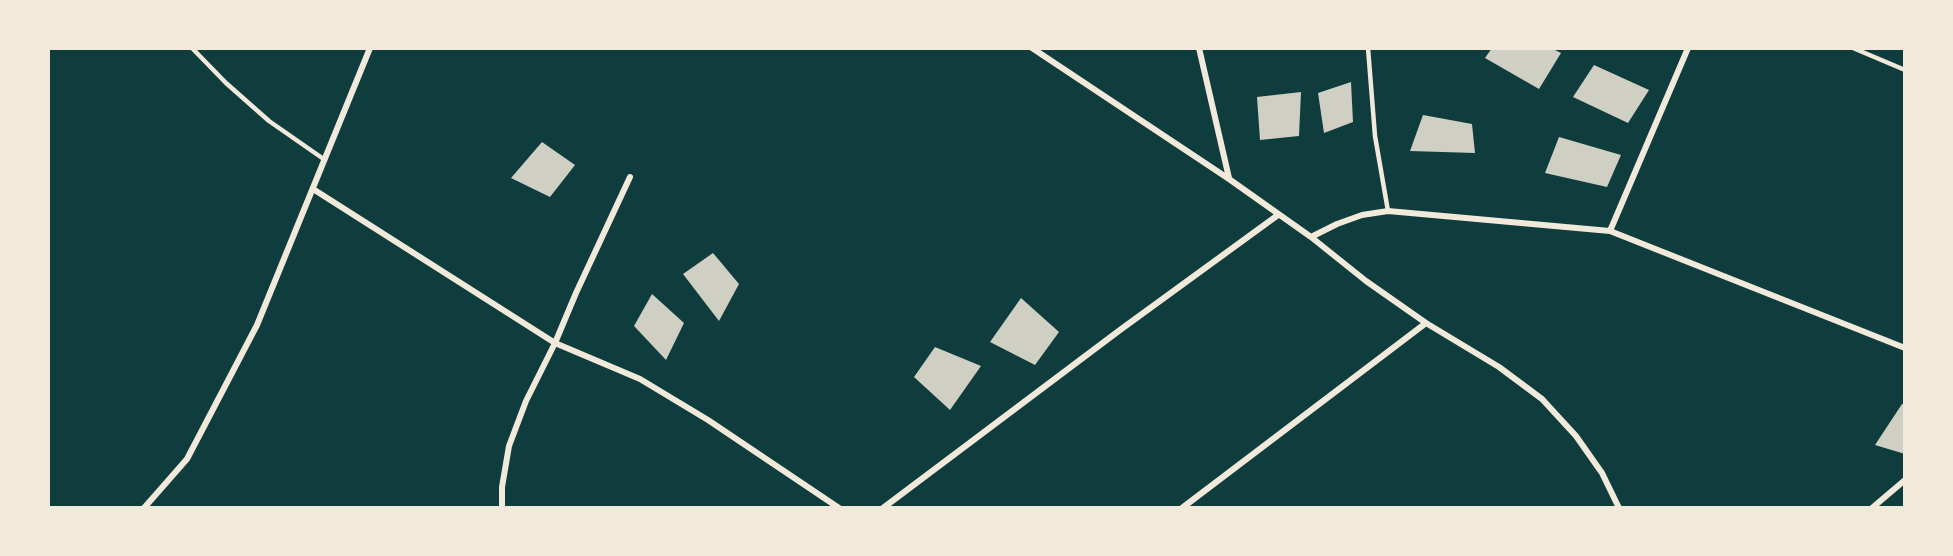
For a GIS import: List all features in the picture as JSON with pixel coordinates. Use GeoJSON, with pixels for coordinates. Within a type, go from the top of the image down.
{"type":"FeatureCollection","features":[{"type":"Feature","properties":{"kind":"street"},"geometry":{"type":"LineString","coordinates":[[144,508],[187,459],[257,325],[370,48]]}},
{"type":"Feature","properties":{"kind":"street"},"geometry":{"type":"LineString","coordinates":[[1032,48],[1229,179],[1311,237],[1366,281],[1426,323],[1499,367],[1542,399],[1576,436],[1602,473],[1619,508]]}},
{"type":"Feature","properties":{"kind":"street"},"geometry":{"type":"LineString","coordinates":[[1199,48],[1229,179]]}},
{"type":"Feature","properties":{"kind":"street"},"geometry":{"type":"LineString","coordinates":[[1610,231],[1688,48]]}},
{"type":"Feature","properties":{"kind":"street"},"geometry":{"type":"LineString","coordinates":[[502,508],[502,487],[509,446],[526,401],[555,343],[630,177]]}},
{"type":"Feature","properties":{"kind":"street"},"geometry":{"type":"LineString","coordinates":[[313,189],[555,343],[640,379],[708,420],[839,508]]}},
{"type":"Feature","properties":{"kind":"street"},"geometry":{"type":"LineString","coordinates":[[1311,237],[1354,218],[1388,211],[1610,231],[1905,348]]}},
{"type":"Feature","properties":{"kind":"street"},"geometry":{"type":"LineString","coordinates":[[883,508],[1278,215]]}},
{"type":"Feature","properties":{"kind":"street"},"geometry":{"type":"LineString","coordinates":[[1182,508],[1426,323]]}},
{"type":"Feature","properties":{"kind":"street"},"geometry":{"type":"LineString","coordinates":[[1872,508],[1905,480]]}},
{"type":"Feature","properties":{"kind":"lane"},"geometry":{"type":"LineString","coordinates":[[192,48],[225,83],[269,122],[325,160]]}},
{"type":"Feature","properties":{"kind":"lane"},"geometry":{"type":"LineString","coordinates":[[1368,48],[1375,136],[1388,211]]}},
{"type":"Feature","properties":{"kind":"lane"},"geometry":{"type":"LineString","coordinates":[[1853,48],[1905,70]]}},
{"type":"Feature","properties":{"kind":"building"},"geometry":{"type":"Polygon","coordinates":[[[1492,48],[1551,48],[1561,53],[1539,89],[1485,58],[1492,48]]]}},
{"type":"Feature","properties":{"kind":"building"},"geometry":{"type":"Polygon","coordinates":[[[1594,65],[1649,90],[1628,123],[1573,97],[1594,65]]]}},
{"type":"Feature","properties":{"kind":"building"},"geometry":{"type":"Polygon","coordinates":[[[1351,82],[1353,122],[1324,133],[1318,93],[1351,82]]]}},
{"type":"Feature","properties":{"kind":"building"},"geometry":{"type":"Polygon","coordinates":[[[1301,92],[1299,136],[1260,140],[1257,97],[1301,92]]]}},
{"type":"Feature","properties":{"kind":"building"},"geometry":{"type":"Polygon","coordinates":[[[1423,115],[1472,124],[1475,153],[1410,151],[1423,115]]]}},
{"type":"Feature","properties":{"kind":"building"},"geometry":{"type":"Polygon","coordinates":[[[1559,137],[1621,155],[1607,187],[1545,173],[1559,137]]]}},
{"type":"Feature","properties":{"kind":"building"},"geometry":{"type":"Polygon","coordinates":[[[542,142],[575,165],[550,197],[511,178],[542,142]]]}},
{"type":"Feature","properties":{"kind":"building"},"geometry":{"type":"Polygon","coordinates":[[[713,253],[739,284],[719,321],[683,274],[713,253]]]}},
{"type":"Feature","properties":{"kind":"building"},"geometry":{"type":"Polygon","coordinates":[[[652,294],[684,323],[666,360],[634,326],[652,294]]]}},
{"type":"Feature","properties":{"kind":"building"},"geometry":{"type":"Polygon","coordinates":[[[1021,298],[1059,332],[1035,365],[990,342],[1021,298]]]}},
{"type":"Feature","properties":{"kind":"building"},"geometry":{"type":"Polygon","coordinates":[[[935,347],[981,366],[950,410],[914,377],[935,347]]]}},
{"type":"Feature","properties":{"kind":"building"},"geometry":{"type":"Polygon","coordinates":[[[1902,404],[1905,405],[1905,454],[1875,445],[1902,404]]]}}]}
